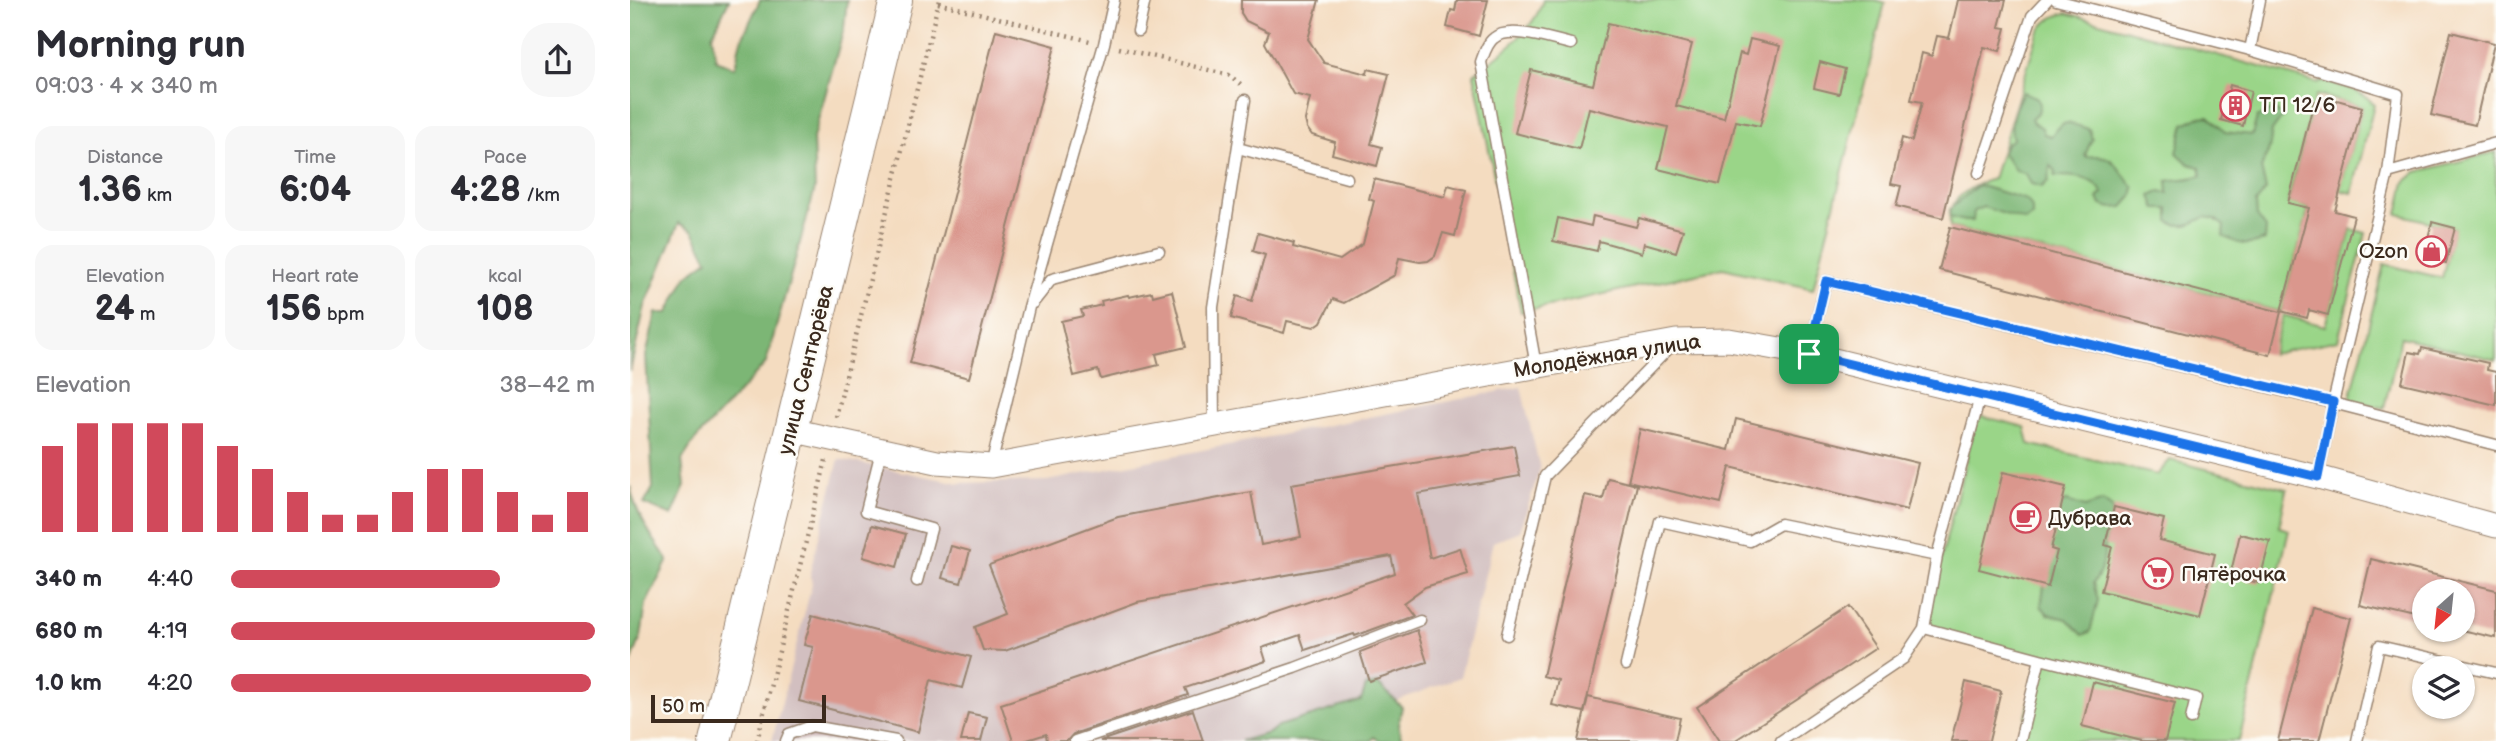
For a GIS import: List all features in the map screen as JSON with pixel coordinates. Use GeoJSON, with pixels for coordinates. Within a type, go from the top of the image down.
{"type":"FeatureCollection","features":[{"type":"Feature","properties":{"kind":"main road","name":"улица Сентюрёва"},"geometry":{"type":"LineString","coordinates":[[715,741],[896,0]]}},
{"type":"Feature","properties":{"kind":"street","name":"Молодёжная улица"},"geometry":{"type":"LineString","coordinates":[[791,430],[937,462],[992,466],[1676,341],[1728,340],[1809,354],[2318,477],[2496,526]]}},
{"type":"Feature","properties":{"kind":"lane"},"geometry":{"type":"LineString","coordinates":[[992,466],[1029,307],[1104,44],[1114,0]]}},
{"type":"Feature","properties":{"kind":"lane"},"geometry":{"type":"LineString","coordinates":[[1138,31],[1144,0]]}},
{"type":"Feature","properties":{"kind":"lane"},"geometry":{"type":"LineString","coordinates":[[1979,173],[2032,16],[2047,0]]}},
{"type":"Feature","properties":{"kind":"lane"},"geometry":{"type":"LineString","coordinates":[[2056,0],[2250,50],[2398,94],[2388,173],[2333,402],[2318,477]]}},
{"type":"Feature","properties":{"kind":"lane"},"geometry":{"type":"LineString","coordinates":[[2250,50],[2260,0]]}},
{"type":"Feature","properties":{"kind":"lane"},"geometry":{"type":"LineString","coordinates":[[1536,366],[1481,62],[1494,37],[1504,34],[1531,34],[1571,44]]}},
{"type":"Feature","properties":{"kind":"lane"},"geometry":{"type":"LineString","coordinates":[[1214,425],[1213,307],[1245,100]]}},
{"type":"Feature","properties":{"kind":"lane"},"geometry":{"type":"LineString","coordinates":[[2388,173],[2496,142]]}},
{"type":"Feature","properties":{"kind":"lane"},"geometry":{"type":"LineString","coordinates":[[1238,148],[1347,178]]}},
{"type":"Feature","properties":{"kind":"lane"},"geometry":{"type":"LineString","coordinates":[[1029,307],[1052,279],[1159,251]]}},
{"type":"Feature","properties":{"kind":"lane"},"geometry":{"type":"LineString","coordinates":[[1809,354],[1826,281],[2333,402],[2496,445]]}},
{"type":"Feature","properties":{"kind":"lane"},"geometry":{"type":"LineString","coordinates":[[1507,635],[1545,476],[1676,341]]}},
{"type":"Feature","properties":{"kind":"lane"},"geometry":{"type":"LineString","coordinates":[[1781,741],[1904,658],[1924,628],[1937,556],[1980,397]]}},
{"type":"Feature","properties":{"kind":"lane"},"geometry":{"type":"LineString","coordinates":[[881,451],[866,511],[931,529],[917,581]]}},
{"type":"Feature","properties":{"kind":"lane"},"geometry":{"type":"LineString","coordinates":[[1626,664],[1660,521],[1750,541],[1780,524],[1937,556]]}},
{"type":"Feature","properties":{"kind":"lane"},"geometry":{"type":"LineString","coordinates":[[1074,741],[1295,668],[1420,620]]}},
{"type":"Feature","properties":{"kind":"lane"},"geometry":{"type":"LineString","coordinates":[[1924,628],[2196,698],[2192,719]]}},
{"type":"Feature","properties":{"kind":"lane"},"geometry":{"type":"LineString","coordinates":[[2357,741],[2379,646],[2496,674]]}},
{"type":"Feature","properties":{"kind":"lane"},"geometry":{"type":"LineString","coordinates":[[2020,741],[2040,659]]}},
{"type":"Feature","properties":{"kind":"lane"},"geometry":{"type":"LineString","coordinates":[[786,741],[789,734],[812,726],[896,741]]}},
{"type":"Feature","properties":{"kind":"path"},"geometry":{"type":"LineString","coordinates":[[900,162],[939,0]]}},
{"type":"Feature","properties":{"kind":"shaded area"},"geometry":{"type":"Polygon","coordinates":[[[1521,387],[1540,469],[1520,531],[1493,542],[1460,677],[1288,741],[772,741],[812,584],[810,572],[839,459],[959,483],[1047,481],[1521,387]]]}},
{"type":"Feature","properties":{"kind":"green space"},"geometry":{"type":"Polygon","coordinates":[[[630,0],[729,0],[712,36],[716,60],[735,68],[740,43],[760,0],[847,0],[844,28],[813,138],[815,189],[766,363],[695,440],[682,460],[685,486],[672,516],[644,504],[653,488],[646,356],[656,313],[668,313],[687,276],[708,260],[693,231],[679,223],[645,306],[630,371],[630,0]]]}},
{"type":"Feature","properties":{"kind":"green space"},"geometry":{"type":"Polygon","coordinates":[[[1543,0],[1875,0],[1885,3],[1813,289],[1723,268],[1521,312],[1474,74],[1524,32],[1539,11],[1543,0]]]}},
{"type":"Feature","properties":{"kind":"green space"},"geometry":{"type":"Polygon","coordinates":[[[2067,13],[2318,83],[2320,81],[2349,88],[2369,99],[2374,105],[2352,193],[2340,190],[2362,107],[2316,95],[2288,202],[2309,208],[2281,312],[1950,227],[1950,211],[1958,198],[1975,186],[1993,179],[2038,33],[2050,19],[2067,13]]]}},
{"type":"Feature","properties":{"kind":"green space"},"geometry":{"type":"Polygon","coordinates":[[[2023,92],[2036,97],[2040,104],[2038,113],[2031,118],[2042,128],[2044,134],[2051,136],[2062,124],[2069,123],[2089,129],[2092,139],[2085,155],[2110,160],[2134,187],[2132,197],[2123,207],[2101,205],[2098,198],[2103,193],[2094,183],[2075,177],[2055,176],[2056,171],[2050,166],[2048,181],[2042,187],[2031,184],[2026,174],[2015,170],[2003,153],[2006,144],[2013,139],[2012,120],[2023,92]]]}},
{"type":"Feature","properties":{"kind":"green space"},"geometry":{"type":"Polygon","coordinates":[[[2274,109],[2283,116],[2272,131],[2269,150],[2261,168],[2266,190],[2256,203],[2257,216],[2266,228],[2265,240],[2253,244],[2239,243],[2223,236],[2224,226],[2215,219],[2205,217],[2191,224],[2179,225],[2169,222],[2169,209],[2156,209],[2151,196],[2159,192],[2168,193],[2167,181],[2202,175],[2200,167],[2189,164],[2177,153],[2184,124],[2198,117],[2209,116],[2225,132],[2252,135],[2257,117],[2274,109]]]}},
{"type":"Feature","properties":{"kind":"green space"},"geometry":{"type":"Polygon","coordinates":[[[2496,152],[2496,360],[2401,337],[2384,408],[2350,400],[2384,264],[2442,278],[2454,228],[2398,214],[2405,182],[2417,172],[2496,152]]]}},
{"type":"Feature","properties":{"kind":"green space"},"geometry":{"type":"Polygon","coordinates":[[[1978,185],[2027,200],[2032,208],[2032,216],[2026,221],[1983,207],[1974,211],[1973,221],[1949,217],[1950,209],[1978,185]]]}},
{"type":"Feature","properties":{"kind":"green space"},"geometry":{"type":"Polygon","coordinates":[[[2351,229],[2366,233],[2338,340],[2272,354],[2283,315],[2325,326],[2351,229]]]}},
{"type":"Feature","properties":{"kind":"green space"},"geometry":{"type":"Polygon","coordinates":[[[1977,415],[2025,427],[2029,444],[2157,475],[2170,460],[2287,489],[2279,527],[2289,530],[2239,741],[2020,741],[2040,659],[1924,628],[1977,415]]]}},
{"type":"Feature","properties":{"kind":"green space"},"geometry":{"type":"Polygon","coordinates":[[[630,486],[640,516],[668,560],[646,604],[641,637],[630,666],[630,486]]]}},
{"type":"Feature","properties":{"kind":"green space"},"geometry":{"type":"Polygon","coordinates":[[[2067,501],[2085,507],[2103,501],[2112,508],[2113,514],[2102,566],[2093,583],[2098,600],[2090,632],[2083,635],[2067,619],[2048,614],[2041,606],[2056,503],[2067,501]]]}},
{"type":"Feature","properties":{"kind":"green space"},"geometry":{"type":"Polygon","coordinates":[[[1378,684],[1402,707],[1398,725],[1402,741],[1379,741],[1374,737],[1371,741],[1240,741],[1269,733],[1278,726],[1361,701],[1366,686],[1378,684]]]}},
{"type":"Feature","properties":{"kind":"building"},"geometry":{"type":"Polygon","coordinates":[[[1241,0],[1319,0],[1308,39],[1324,63],[1367,74],[1368,69],[1389,74],[1371,144],[1382,147],[1377,166],[1332,154],[1335,142],[1312,135],[1305,120],[1310,98],[1293,94],[1265,43],[1269,32],[1246,21],[1241,13],[1241,0]]]}},
{"type":"Feature","properties":{"kind":"building"},"geometry":{"type":"Polygon","coordinates":[[[1457,0],[1488,0],[1479,36],[1447,27],[1451,10],[1455,11],[1457,0]]]}},
{"type":"Feature","properties":{"kind":"building"},"geometry":{"type":"Polygon","coordinates":[[[1958,0],[2006,0],[1999,27],[2006,28],[2000,51],[1984,47],[1943,218],[1896,206],[1901,186],[1891,184],[1902,138],[1912,141],[1922,102],[1911,100],[1922,53],[1932,56],[1937,36],[1949,38],[1958,0]]]}},
{"type":"Feature","properties":{"kind":"building"},"geometry":{"type":"Polygon","coordinates":[[[1608,23],[1692,44],[1676,106],[1724,118],[1740,53],[1746,55],[1750,39],[1780,46],[1760,126],[1736,121],[1720,184],[1658,169],[1668,127],[1589,108],[1579,149],[1515,133],[1531,70],[1593,85],[1608,23]]]}},
{"type":"Feature","properties":{"kind":"building"},"geometry":{"type":"Polygon","coordinates":[[[996,30],[1055,46],[969,378],[910,363],[996,30]]]}},
{"type":"Feature","properties":{"kind":"building"},"geometry":{"type":"Polygon","coordinates":[[[2451,32],[2494,43],[2475,125],[2431,115],[2451,32]]]}},
{"type":"Feature","properties":{"kind":"building"},"geometry":{"type":"Polygon","coordinates":[[[1820,62],[1845,69],[1839,94],[1814,88],[1820,62]]]}},
{"type":"Feature","properties":{"kind":"building","name":"ТП 12/6"},"geometry":{"type":"Polygon","coordinates":[[[2230,85],[2251,91],[2243,126],[2221,120],[2230,85]]]}},
{"type":"Feature","properties":{"kind":"building"},"geometry":{"type":"Polygon","coordinates":[[[2337,100],[2362,107],[2335,211],[2354,216],[2328,315],[2309,310],[2307,318],[2281,311],[2309,208],[2288,203],[2314,101],[2335,106],[2337,100]]]}},
{"type":"Feature","properties":{"kind":"building"},"geometry":{"type":"Polygon","coordinates":[[[1374,179],[1445,197],[1448,185],[1466,190],[1455,236],[1443,233],[1435,256],[1428,261],[1399,258],[1395,275],[1344,303],[1333,299],[1321,322],[1314,327],[1287,321],[1284,333],[1231,318],[1237,296],[1252,301],[1265,255],[1253,251],[1258,233],[1294,243],[1293,247],[1340,260],[1363,244],[1374,201],[1369,199],[1374,179]]]}},
{"type":"Feature","properties":{"kind":"building"},"geometry":{"type":"Polygon","coordinates":[[[1593,216],[1636,227],[1639,218],[1683,230],[1676,252],[1644,243],[1642,253],[1599,241],[1597,251],[1553,241],[1558,218],[1591,226],[1593,216]]]}},
{"type":"Feature","properties":{"kind":"building"},"geometry":{"type":"Polygon","coordinates":[[[2432,222],[2455,228],[2446,263],[2423,258],[2432,222]]]}},
{"type":"Feature","properties":{"kind":"building"},"geometry":{"type":"Polygon","coordinates":[[[1950,227],[2281,312],[2270,355],[1939,270],[1950,227]]]}},
{"type":"Feature","properties":{"kind":"building"},"geometry":{"type":"Polygon","coordinates":[[[1172,291],[1186,347],[1156,354],[1159,365],[1101,379],[1098,370],[1074,376],[1061,321],[1083,316],[1081,310],[1102,305],[1101,301],[1152,292],[1153,296],[1172,291]]]}},
{"type":"Feature","properties":{"kind":"building"},"geometry":{"type":"Polygon","coordinates":[[[2422,348],[2488,363],[2487,370],[2496,372],[2496,405],[2402,383],[2409,352],[2420,354],[2422,348]]]}},
{"type":"Feature","properties":{"kind":"building"},"geometry":{"type":"Polygon","coordinates":[[[1736,419],[1918,463],[1907,510],[1730,467],[1721,503],[1628,481],[1640,429],[1729,450],[1736,419]]]}},
{"type":"Feature","properties":{"kind":"building"},"geometry":{"type":"Polygon","coordinates":[[[1514,446],[1520,476],[1418,494],[1430,558],[1460,548],[1468,574],[1425,587],[1403,603],[1412,615],[1355,636],[1354,634],[1305,650],[1300,635],[1262,648],[1266,661],[1185,688],[1188,695],[1073,734],[1067,741],[1047,741],[1046,734],[1024,741],[1013,741],[1001,704],[1395,573],[1391,556],[1137,602],[1005,651],[983,650],[975,627],[1008,614],[989,565],[1118,517],[1251,492],[1261,545],[1301,537],[1291,484],[1514,446]]]}},
{"type":"Feature","properties":{"kind":"building","name":"Дубрава"},"geometry":{"type":"Polygon","coordinates":[[[2003,472],[2066,487],[2051,549],[2057,551],[2048,587],[1979,569],[2003,472]]]}},
{"type":"Feature","properties":{"kind":"building"},"geometry":{"type":"Polygon","coordinates":[[[1608,478],[1637,485],[1584,712],[1552,705],[1558,680],[1543,676],[1585,495],[1603,499],[1608,478]]]}},
{"type":"Feature","properties":{"kind":"building","name":"Пятёрочка"},"geometry":{"type":"Polygon","coordinates":[[[2114,507],[2164,519],[2159,540],[2215,554],[2200,615],[2101,591],[2112,547],[2105,545],[2114,507]]]}},
{"type":"Feature","properties":{"kind":"building"},"geometry":{"type":"Polygon","coordinates":[[[872,525],[906,534],[897,567],[863,557],[872,525]]]}},
{"type":"Feature","properties":{"kind":"building"},"geometry":{"type":"Polygon","coordinates":[[[2240,534],[2270,541],[2259,583],[2230,576],[2240,534]]]}},
{"type":"Feature","properties":{"kind":"building"},"geometry":{"type":"Polygon","coordinates":[[[951,546],[970,551],[961,583],[942,578],[951,546]]]}},
{"type":"Feature","properties":{"kind":"building"},"geometry":{"type":"Polygon","coordinates":[[[2371,559],[2452,579],[2412,579],[2412,617],[2360,605],[2371,559]]]}},
{"type":"Feature","properties":{"kind":"building"},"geometry":{"type":"Polygon","coordinates":[[[2475,585],[2496,590],[2496,638],[2475,633],[2475,585]]]}},
{"type":"Feature","properties":{"kind":"building"},"geometry":{"type":"Polygon","coordinates":[[[1848,607],[1876,648],[1734,741],[1719,741],[1697,707],[1848,607]]]}},
{"type":"Feature","properties":{"kind":"building"},"geometry":{"type":"Polygon","coordinates":[[[2312,608],[2351,618],[2319,741],[2278,741],[2312,608]]]}},
{"type":"Feature","properties":{"kind":"building"},"geometry":{"type":"Polygon","coordinates":[[[813,614],[971,657],[962,688],[931,680],[918,732],[799,701],[813,647],[804,645],[813,614]]]}},
{"type":"Feature","properties":{"kind":"building"},"geometry":{"type":"Polygon","coordinates":[[[1417,630],[1427,662],[1369,681],[1360,652],[1417,630]]]}},
{"type":"Feature","properties":{"kind":"building"},"geometry":{"type":"Polygon","coordinates":[[[1966,682],[2001,691],[1989,741],[1951,741],[1966,682]]]}},
{"type":"Feature","properties":{"kind":"building"},"geometry":{"type":"Polygon","coordinates":[[[2093,682],[2175,703],[2165,741],[2142,741],[2082,726],[2093,682]]]}},
{"type":"Feature","properties":{"kind":"building"},"geometry":{"type":"Polygon","coordinates":[[[1588,697],[1680,718],[1675,741],[1578,741],[1588,697]]]}},
{"type":"Feature","properties":{"kind":"building"},"geometry":{"type":"Polygon","coordinates":[[[1193,710],[1203,741],[1100,741],[1193,710]]]}},
{"type":"Feature","properties":{"kind":"building"},"geometry":{"type":"Polygon","coordinates":[[[968,713],[987,717],[981,741],[961,741],[968,713]]]}},
{"type":"Feature","properties":{"kind":"place","name":"ТП 12/6"},"geometry":{"type":"Point","coordinates":[2236,105]}},
{"type":"Feature","properties":{"kind":"place","name":"Ozon"},"geometry":{"type":"Point","coordinates":[2431,251]}},
{"type":"Feature","properties":{"kind":"place","name":"Дубрава"},"geometry":{"type":"Point","coordinates":[2025,518]}},
{"type":"Feature","properties":{"kind":"place","name":"Пятёрочка"},"geometry":{"type":"Point","coordinates":[2158,574]}},
{"type":"Feature","properties":{"kind":"route"},"geometry":{"type":"LineString","coordinates":[[1826,281],[2333,402],[2318,477],[1809,354],[1826,281]]}}]}
